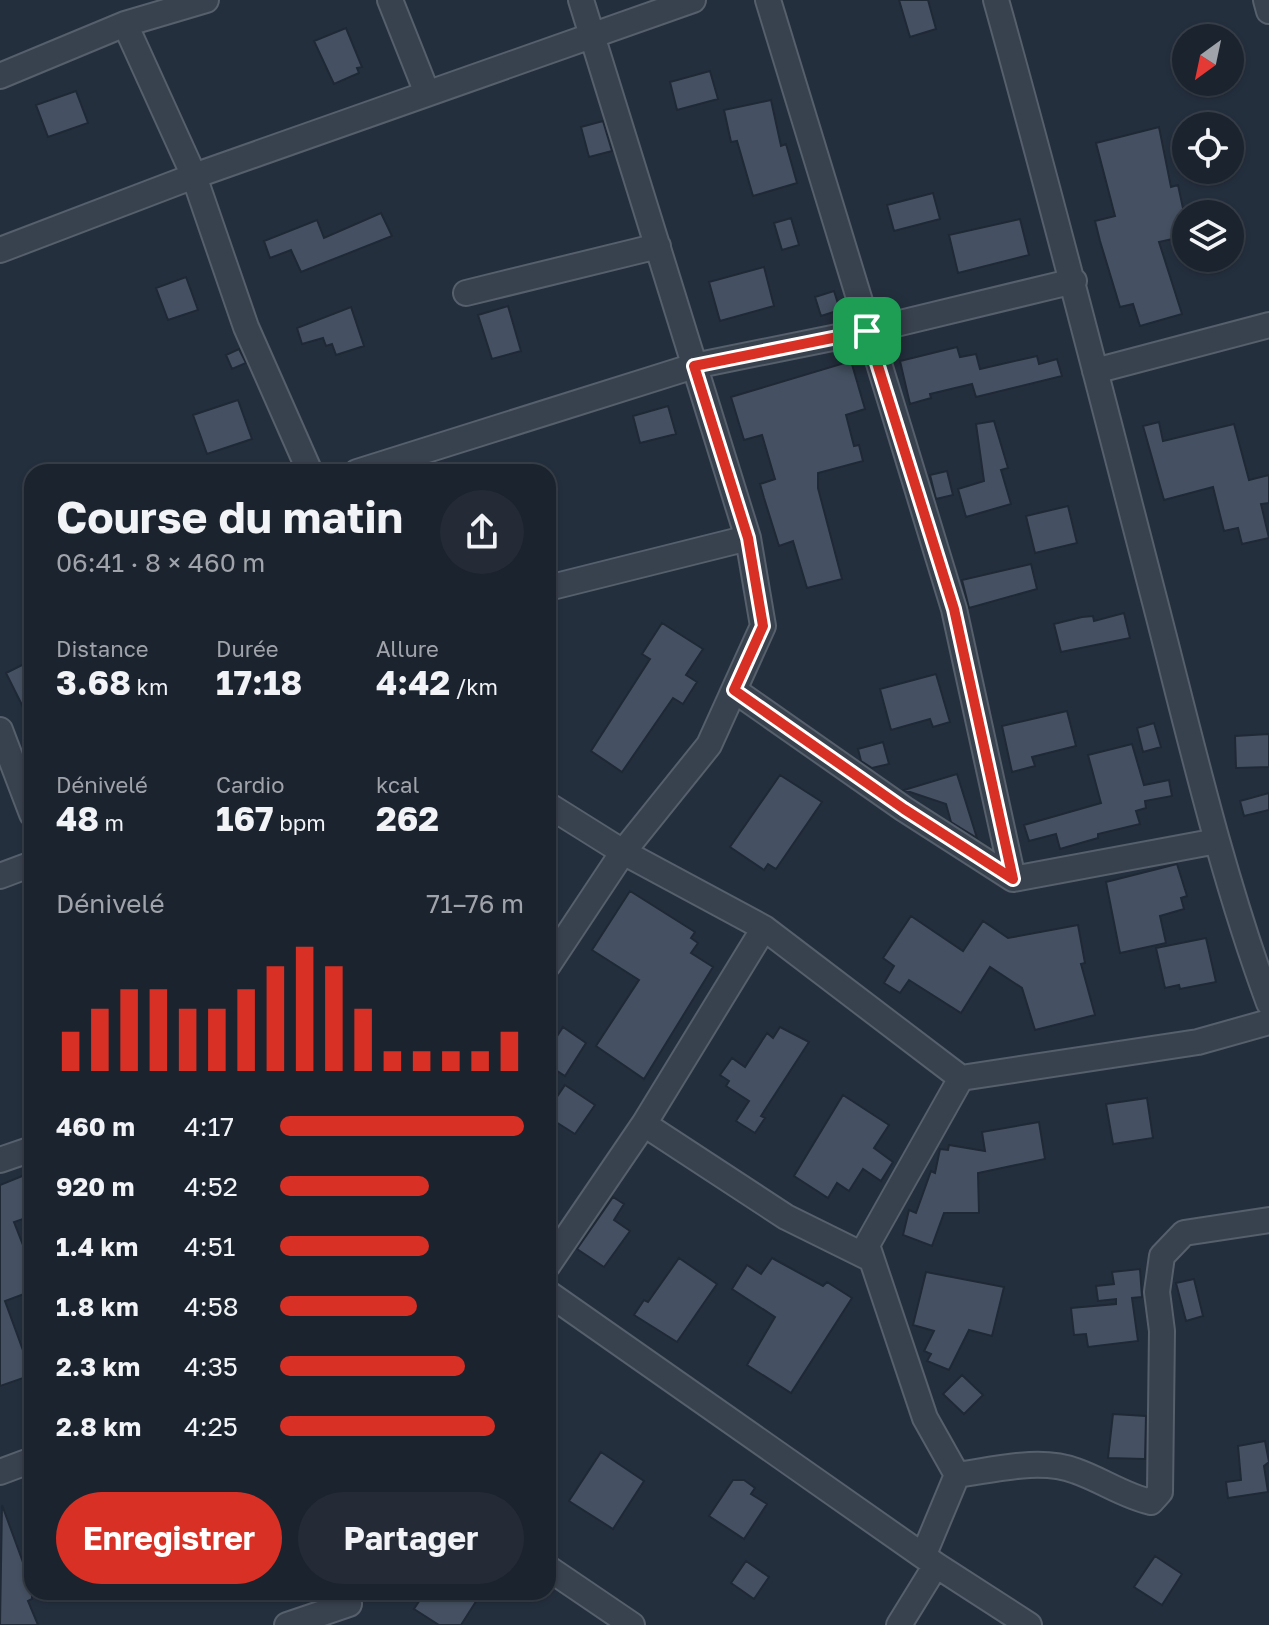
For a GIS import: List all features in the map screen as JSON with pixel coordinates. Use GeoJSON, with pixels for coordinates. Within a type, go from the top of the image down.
{"type":"FeatureCollection","features":[{"type":"Feature","properties":{"kind":"street"},"geometry":{"type":"LineString","coordinates":[[0,76],[125,24],[206,0]]}},
{"type":"Feature","properties":{"kind":"street"},"geometry":{"type":"LineString","coordinates":[[390,0],[427,93]]}},
{"type":"Feature","properties":{"kind":"street"},"geometry":{"type":"LineString","coordinates":[[556,953],[623,852],[709,745],[763,626],[748,538],[581,0]]}},
{"type":"Feature","properties":{"kind":"street"},"geometry":{"type":"LineString","coordinates":[[0,250],[194,176],[693,0]]}},
{"type":"Feature","properties":{"kind":"street"},"geometry":{"type":"LineString","coordinates":[[768,0],[954,609],[1013,879]]}},
{"type":"Feature","properties":{"kind":"street"},"geometry":{"type":"LineString","coordinates":[[996,0],[1074,281],[1217,841],[1269,1003]]}},
{"type":"Feature","properties":{"kind":"street"},"geometry":{"type":"LineString","coordinates":[[1266,0],[1269,11]]}},
{"type":"Feature","properties":{"kind":"street"},"geometry":{"type":"LineString","coordinates":[[125,24],[194,176],[246,327],[306,464]]}},
{"type":"Feature","properties":{"kind":"street"},"geometry":{"type":"LineString","coordinates":[[466,293],[658,246]]}},
{"type":"Feature","properties":{"kind":"street"},"geometry":{"type":"LineString","coordinates":[[382,464],[694,366],[867,331],[1074,281]]}},
{"type":"Feature","properties":{"kind":"street"},"geometry":{"type":"LineString","coordinates":[[1095,371],[1269,325]]}},
{"type":"Feature","properties":{"kind":"street"},"geometry":{"type":"LineString","coordinates":[[556,586],[748,538]]}},
{"type":"Feature","properties":{"kind":"street"},"geometry":{"type":"LineString","coordinates":[[734,690],[904,809],[1013,879],[1217,841]]}},
{"type":"Feature","properties":{"kind":"street"},"geometry":{"type":"LineString","coordinates":[[0,730],[24,790]]}},
{"type":"Feature","properties":{"kind":"street"},"geometry":{"type":"LineString","coordinates":[[556,810],[623,852],[764,928],[961,1078],[1198,1042],[1269,1022]]}},
{"type":"Feature","properties":{"kind":"street"},"geometry":{"type":"LineString","coordinates":[[0,876],[24,867]]}},
{"type":"Feature","properties":{"kind":"street"},"geometry":{"type":"LineString","coordinates":[[556,1253],[644,1124],[764,928]]}},
{"type":"Feature","properties":{"kind":"street"},"geometry":{"type":"LineString","coordinates":[[899,1625],[930,1560],[957,1475],[925,1418],[867,1245],[961,1078]]}},
{"type":"Feature","properties":{"kind":"street"},"geometry":{"type":"LineString","coordinates":[[644,1124],[786,1217],[871,1259]]}},
{"type":"Feature","properties":{"kind":"street"},"geometry":{"type":"LineString","coordinates":[[0,1160],[24,1152]]}},
{"type":"Feature","properties":{"kind":"street"},"geometry":{"type":"LineString","coordinates":[[957,1475],[1023,1465],[1074,1470],[1129,1497],[1151,1502],[1160,1492],[1162,1331],[1157,1292],[1162,1256],[1184,1233],[1269,1220]]}},
{"type":"Feature","properties":{"kind":"street"},"geometry":{"type":"LineString","coordinates":[[556,1299],[930,1560],[1029,1625]]}},
{"type":"Feature","properties":{"kind":"street"},"geometry":{"type":"LineString","coordinates":[[0,1472],[24,1463]]}},
{"type":"Feature","properties":{"kind":"street"},"geometry":{"type":"LineString","coordinates":[[556,1573],[632,1625]]}},
{"type":"Feature","properties":{"kind":"street"},"geometry":{"type":"LineString","coordinates":[[287,1625],[350,1607]]}},
{"type":"Feature","properties":{"kind":"building"},"geometry":{"type":"Polygon","coordinates":[[[899,0],[928,0],[936,29],[910,37],[899,0]]]}},
{"type":"Feature","properties":{"kind":"building"},"geometry":{"type":"Polygon","coordinates":[[[346,28],[362,67],[357,68],[359,73],[334,84],[314,41],[346,28]]]}},
{"type":"Feature","properties":{"kind":"building"},"geometry":{"type":"Polygon","coordinates":[[[710,71],[718,99],[677,110],[670,82],[710,71]]]}},
{"type":"Feature","properties":{"kind":"building"},"geometry":{"type":"Polygon","coordinates":[[[76,91],[88,123],[48,137],[36,105],[76,91]]]}},
{"type":"Feature","properties":{"kind":"building"},"geometry":{"type":"Polygon","coordinates":[[[771,100],[781,146],[786,144],[797,183],[753,196],[737,141],[731,142],[724,110],[771,100]]]}},
{"type":"Feature","properties":{"kind":"building"},"geometry":{"type":"Polygon","coordinates":[[[603,121],[612,151],[589,157],[581,127],[603,121]]]}},
{"type":"Feature","properties":{"kind":"building"},"geometry":{"type":"Polygon","coordinates":[[[1159,127],[1171,187],[1178,185],[1181,200],[1172,200],[1172,239],[1159,242],[1182,314],[1140,326],[1133,304],[1120,307],[1095,221],[1115,216],[1096,143],[1159,127]]]}},
{"type":"Feature","properties":{"kind":"building"},"geometry":{"type":"Polygon","coordinates":[[[933,193],[940,219],[894,231],[887,205],[933,193]]]}},
{"type":"Feature","properties":{"kind":"building"},"geometry":{"type":"Polygon","coordinates":[[[381,213],[392,236],[301,272],[291,250],[270,258],[264,241],[317,220],[324,238],[381,213]]]}},
{"type":"Feature","properties":{"kind":"building"},"geometry":{"type":"Polygon","coordinates":[[[791,218],[799,245],[782,250],[774,223],[791,218]]]}},
{"type":"Feature","properties":{"kind":"building"},"geometry":{"type":"Polygon","coordinates":[[[1020,219],[1029,255],[958,273],[949,235],[1020,219]]]}},
{"type":"Feature","properties":{"kind":"building"},"geometry":{"type":"Polygon","coordinates":[[[764,267],[774,306],[720,321],[709,282],[764,267]]]}},
{"type":"Feature","properties":{"kind":"building"},"geometry":{"type":"Polygon","coordinates":[[[186,277],[198,310],[168,320],[156,288],[186,277]]]}},
{"type":"Feature","properties":{"kind":"building"},"geometry":{"type":"Polygon","coordinates":[[[834,291],[840,310],[821,316],[815,297],[834,291]]]}},
{"type":"Feature","properties":{"kind":"building"},"geometry":{"type":"Polygon","coordinates":[[[508,306],[521,351],[492,359],[478,315],[508,306]]]}},
{"type":"Feature","properties":{"kind":"building"},"geometry":{"type":"Polygon","coordinates":[[[351,307],[364,346],[336,355],[332,344],[326,346],[323,338],[302,344],[297,328],[351,307]]]}},
{"type":"Feature","properties":{"kind":"building"},"geometry":{"type":"Polygon","coordinates":[[[957,347],[960,357],[976,354],[980,369],[1037,356],[1039,364],[1057,359],[1062,376],[976,397],[972,384],[930,394],[931,398],[910,404],[900,361],[957,347]]]}},
{"type":"Feature","properties":{"kind":"building"},"geometry":{"type":"Polygon","coordinates":[[[239,349],[246,363],[232,369],[226,355],[239,349]]]}},
{"type":"Feature","properties":{"kind":"building"},"geometry":{"type":"Polygon","coordinates":[[[851,361],[865,409],[846,415],[854,446],[859,445],[863,461],[818,473],[818,488],[842,579],[807,588],[793,541],[779,546],[764,498],[760,484],[775,479],[762,435],[744,440],[731,397],[851,361]]]}},
{"type":"Feature","properties":{"kind":"building"},"geometry":{"type":"Polygon","coordinates":[[[238,400],[252,439],[207,454],[193,415],[238,400]]]}},
{"type":"Feature","properties":{"kind":"building"},"geometry":{"type":"Polygon","coordinates":[[[668,406],[676,434],[640,443],[633,416],[668,406]]]}},
{"type":"Feature","properties":{"kind":"building"},"geometry":{"type":"Polygon","coordinates":[[[994,421],[1008,468],[1001,470],[1011,504],[966,517],[958,489],[984,481],[976,424],[994,421]]]}},
{"type":"Feature","properties":{"kind":"building"},"geometry":{"type":"Polygon","coordinates":[[[1159,422],[1163,441],[1234,424],[1249,480],[1269,475],[1269,503],[1261,504],[1269,538],[1242,544],[1238,528],[1224,531],[1213,487],[1164,500],[1143,426],[1159,422]]]}},
{"type":"Feature","properties":{"kind":"building"},"geometry":{"type":"Polygon","coordinates":[[[947,471],[953,495],[936,499],[930,475],[947,471]]]}},
{"type":"Feature","properties":{"kind":"building"},"geometry":{"type":"Polygon","coordinates":[[[1068,506],[1077,543],[1035,553],[1026,516],[1068,506]]]}},
{"type":"Feature","properties":{"kind":"building"},"geometry":{"type":"Polygon","coordinates":[[[1031,564],[1037,589],[969,608],[962,580],[1031,564]]]}},
{"type":"Feature","properties":{"kind":"building"},"geometry":{"type":"Polygon","coordinates":[[[1124,613],[1130,638],[1061,652],[1054,624],[1093,616],[1094,621],[1124,613]]]}},
{"type":"Feature","properties":{"kind":"building"},"geometry":{"type":"Polygon","coordinates":[[[662,623],[703,649],[686,675],[697,682],[683,704],[673,698],[622,772],[591,751],[650,659],[642,654],[662,623]]]}},
{"type":"Feature","properties":{"kind":"building"},"geometry":{"type":"Polygon","coordinates":[[[24,664],[24,709],[6,673],[24,664]]]}},
{"type":"Feature","properties":{"kind":"building"},"geometry":{"type":"Polygon","coordinates":[[[936,674],[950,722],[933,727],[930,719],[891,730],[880,689],[936,674]]]}},
{"type":"Feature","properties":{"kind":"building"},"geometry":{"type":"Polygon","coordinates":[[[1067,711],[1076,746],[1032,757],[1035,766],[1012,772],[1002,726],[1067,711]]]}},
{"type":"Feature","properties":{"kind":"building"},"geometry":{"type":"Polygon","coordinates":[[[1154,723],[1161,747],[1143,752],[1137,728],[1154,723]]]}},
{"type":"Feature","properties":{"kind":"building"},"geometry":{"type":"Polygon","coordinates":[[[1269,734],[1269,767],[1236,768],[1235,736],[1269,734]]]}},
{"type":"Feature","properties":{"kind":"building"},"geometry":{"type":"Polygon","coordinates":[[[883,742],[889,764],[872,768],[861,761],[858,749],[883,742]]]}},
{"type":"Feature","properties":{"kind":"building"},"geometry":{"type":"Polygon","coordinates":[[[1132,744],[1144,785],[1169,780],[1172,796],[1145,801],[1146,808],[1136,811],[1140,824],[1098,834],[1098,838],[1060,849],[1056,834],[1029,841],[1024,825],[1101,803],[1088,755],[1132,744]]]}},
{"type":"Feature","properties":{"kind":"building"},"geometry":{"type":"Polygon","coordinates":[[[957,774],[977,838],[951,822],[946,804],[904,790],[957,774]]]}},
{"type":"Feature","properties":{"kind":"building"},"geometry":{"type":"Polygon","coordinates":[[[780,775],[822,802],[776,869],[768,864],[764,870],[730,847],[780,775]]]}},
{"type":"Feature","properties":{"kind":"building"},"geometry":{"type":"Polygon","coordinates":[[[1269,793],[1269,810],[1244,816],[1240,801],[1269,793]]]}},
{"type":"Feature","properties":{"kind":"building"},"geometry":{"type":"Polygon","coordinates":[[[1177,864],[1187,896],[1181,898],[1184,909],[1160,916],[1166,943],[1120,953],[1106,882],[1177,864]]]}},
{"type":"Feature","properties":{"kind":"building"},"geometry":{"type":"Polygon","coordinates":[[[630,891],[695,932],[691,938],[698,943],[691,953],[713,967],[644,1079],[596,1046],[639,980],[592,950],[630,891]]]}},
{"type":"Feature","properties":{"kind":"building"},"geometry":{"type":"Polygon","coordinates":[[[911,916],[963,951],[983,921],[1008,938],[1078,925],[1085,963],[1081,964],[1095,1015],[1035,1030],[1022,988],[990,967],[961,1013],[909,980],[900,993],[884,983],[894,966],[883,958],[911,916]]]}},
{"type":"Feature","properties":{"kind":"building"},"geometry":{"type":"Polygon","coordinates":[[[1206,938],[1216,982],[1180,989],[1179,985],[1165,988],[1156,948],[1206,938]]]}},
{"type":"Feature","properties":{"kind":"building"},"geometry":{"type":"Polygon","coordinates":[[[563,1027],[586,1043],[565,1076],[556,1070],[556,1038],[563,1027]]]}},
{"type":"Feature","properties":{"kind":"building"},"geometry":{"type":"Polygon","coordinates":[[[780,1027],[809,1042],[761,1116],[765,1118],[755,1133],[736,1121],[749,1101],[726,1086],[729,1081],[720,1075],[732,1058],[745,1067],[767,1033],[773,1038],[780,1027]]]}},
{"type":"Feature","properties":{"kind":"building"},"geometry":{"type":"Polygon","coordinates":[[[565,1085],[595,1105],[575,1134],[556,1122],[556,1098],[565,1085]]]}},
{"type":"Feature","properties":{"kind":"building"},"geometry":{"type":"Polygon","coordinates":[[[843,1095],[889,1125],[874,1148],[893,1162],[881,1181],[863,1169],[849,1191],[837,1183],[828,1198],[794,1176],[843,1095]]]}},
{"type":"Feature","properties":{"kind":"building"},"geometry":{"type":"Polygon","coordinates":[[[1147,1098],[1153,1138],[1113,1144],[1106,1104],[1147,1098]]]}},
{"type":"Feature","properties":{"kind":"building"},"geometry":{"type":"Polygon","coordinates":[[[1039,1122],[1045,1159],[978,1173],[979,1213],[944,1213],[932,1246],[903,1235],[909,1210],[916,1213],[931,1171],[935,1173],[940,1149],[948,1150],[949,1145],[985,1151],[982,1132],[1039,1122]]]}},
{"type":"Feature","properties":{"kind":"building"},"geometry":{"type":"Polygon","coordinates":[[[24,1175],[24,1219],[14,1222],[24,1248],[24,1294],[5,1301],[24,1353],[24,1378],[0,1386],[0,1185],[24,1175]]]}},
{"type":"Feature","properties":{"kind":"building"},"geometry":{"type":"Polygon","coordinates":[[[613,1197],[624,1204],[614,1220],[630,1231],[604,1267],[577,1249],[613,1197]]]}},
{"type":"Feature","properties":{"kind":"building"},"geometry":{"type":"Polygon","coordinates":[[[679,1258],[717,1284],[677,1342],[634,1315],[644,1300],[648,1302],[679,1258]]]}},
{"type":"Feature","properties":{"kind":"building"},"geometry":{"type":"Polygon","coordinates":[[[772,1258],[823,1286],[827,1282],[852,1298],[791,1393],[747,1365],[775,1317],[732,1289],[747,1265],[761,1274],[772,1258]]]}},
{"type":"Feature","properties":{"kind":"building"},"geometry":{"type":"Polygon","coordinates":[[[1140,1269],[1142,1297],[1132,1298],[1138,1341],[1088,1347],[1086,1334],[1074,1335],[1071,1308],[1116,1304],[1116,1299],[1098,1301],[1096,1286],[1114,1284],[1112,1272],[1140,1269]]]}},
{"type":"Feature","properties":{"kind":"building"},"geometry":{"type":"Polygon","coordinates":[[[926,1272],[1004,1287],[992,1336],[969,1330],[949,1370],[927,1361],[931,1354],[924,1351],[934,1331],[913,1325],[926,1272]]]}},
{"type":"Feature","properties":{"kind":"building"},"geometry":{"type":"Polygon","coordinates":[[[1194,1279],[1203,1316],[1186,1321],[1176,1283],[1194,1279]]]}},
{"type":"Feature","properties":{"kind":"building"},"geometry":{"type":"Polygon","coordinates":[[[962,1375],[983,1395],[964,1414],[943,1394],[962,1375]]]}},
{"type":"Feature","properties":{"kind":"building"},"geometry":{"type":"Polygon","coordinates":[[[1113,1414],[1146,1416],[1145,1459],[1108,1458],[1113,1414]]]}},
{"type":"Feature","properties":{"kind":"building"},"geometry":{"type":"Polygon","coordinates":[[[1265,1441],[1269,1462],[1264,1466],[1268,1492],[1228,1498],[1226,1482],[1241,1480],[1238,1446],[1265,1441]]]}},
{"type":"Feature","properties":{"kind":"building"},"geometry":{"type":"Polygon","coordinates":[[[601,1452],[644,1481],[613,1529],[569,1501],[601,1452]]]}},
{"type":"Feature","properties":{"kind":"building"},"geometry":{"type":"Polygon","coordinates":[[[733,1480],[744,1480],[755,1488],[751,1494],[767,1504],[744,1539],[709,1516],[733,1480]]]}},
{"type":"Feature","properties":{"kind":"building"},"geometry":{"type":"Polygon","coordinates":[[[2,1505],[24,1565],[24,1600],[30,1600],[38,1625],[0,1625],[2,1505]]]}},
{"type":"Feature","properties":{"kind":"building"},"geometry":{"type":"Polygon","coordinates":[[[1155,1556],[1182,1574],[1162,1605],[1134,1587],[1155,1556]]]}},
{"type":"Feature","properties":{"kind":"building"},"geometry":{"type":"Polygon","coordinates":[[[746,1561],[769,1577],[754,1599],[731,1583],[746,1561]]]}},
{"type":"Feature","properties":{"kind":"building"},"geometry":{"type":"Polygon","coordinates":[[[420,1600],[477,1600],[461,1625],[439,1625],[414,1609],[420,1600]]]}},
{"type":"Feature","properties":{"kind":"route"},"geometry":{"type":"LineString","coordinates":[[867,331],[954,609],[1013,879],[904,809],[734,690],[763,626],[748,538],[694,366],[867,331]]}}]}
